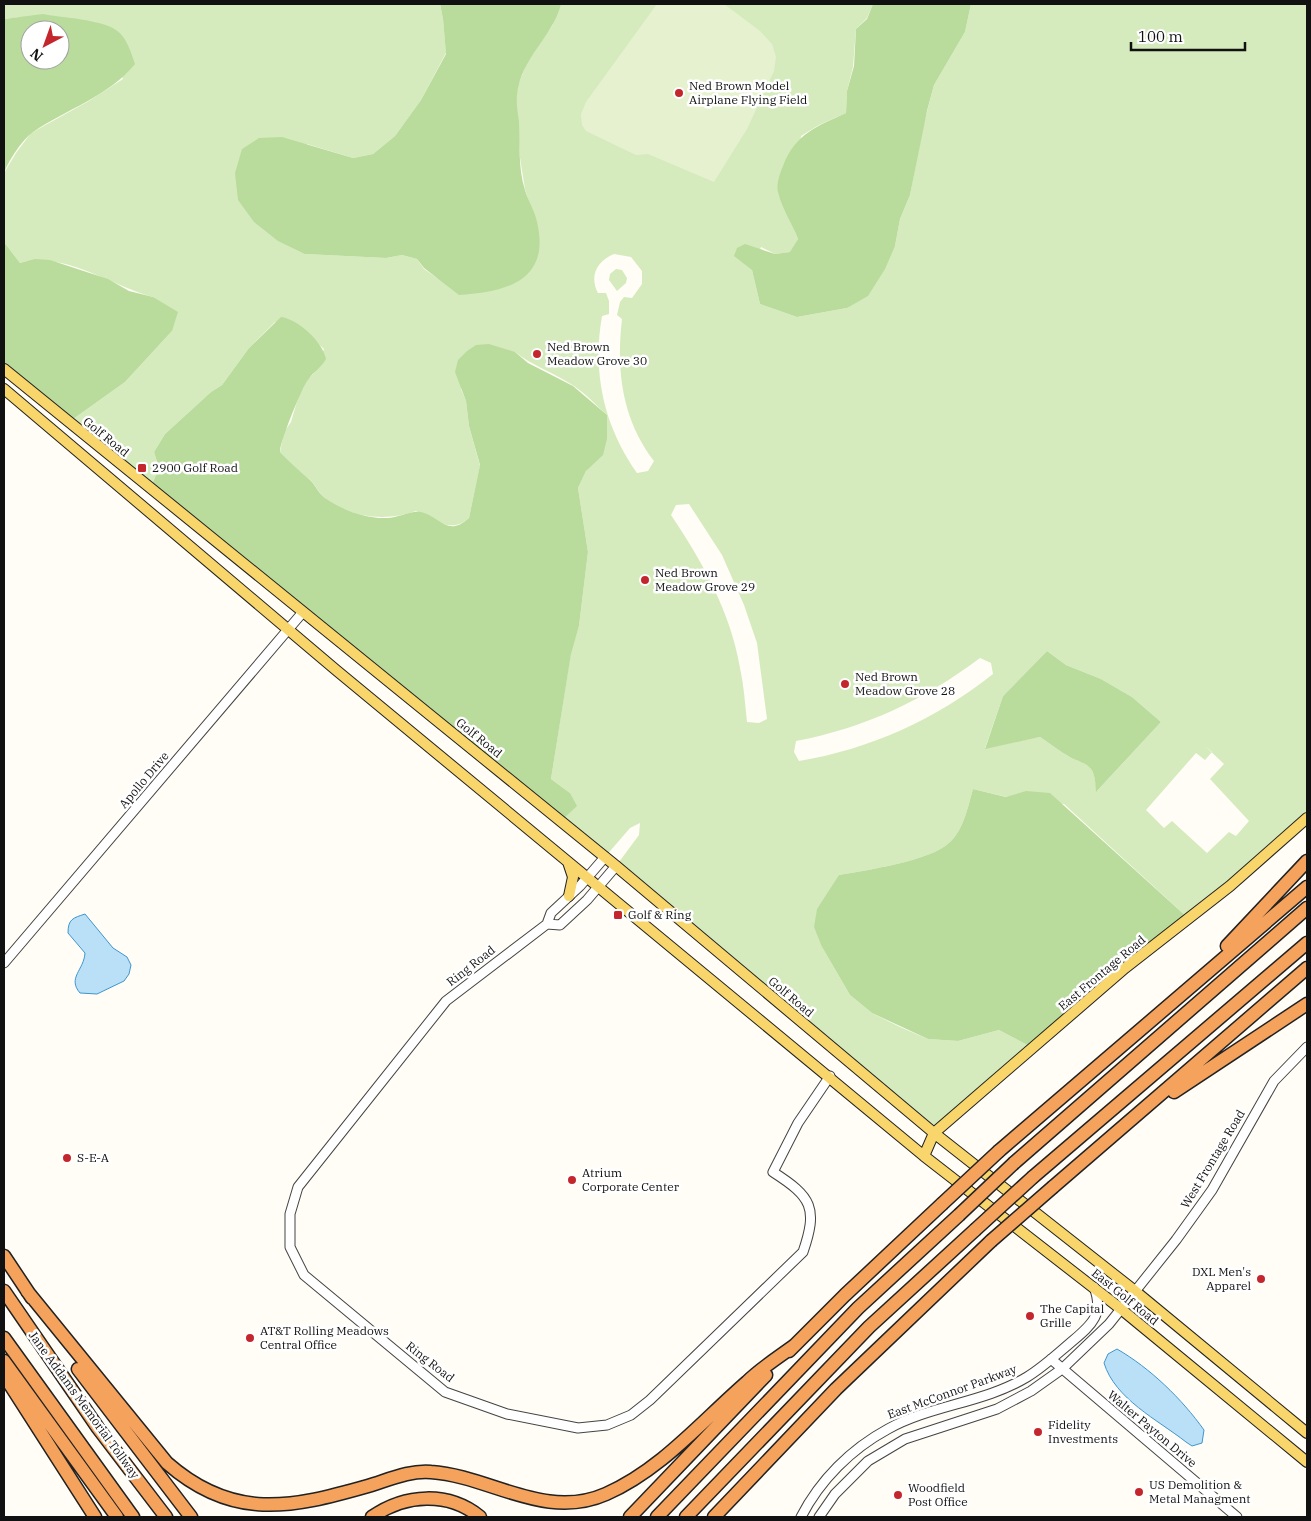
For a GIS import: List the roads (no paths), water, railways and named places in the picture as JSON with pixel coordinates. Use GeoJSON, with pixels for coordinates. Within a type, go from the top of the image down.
{"type":"FeatureCollection","features":[{"type":"Feature","properties":{"kind":"highway"},"geometry":{"type":"LineString","coordinates":[[1180,995],[1307,860]]}},
{"type":"Feature","properties":{"kind":"highway"},"geometry":{"type":"LineString","coordinates":[[630,1517],[795,1345],[942,1204],[999,1151],[1307,887]]}},
{"type":"Feature","properties":{"kind":"highway"},"geometry":{"type":"LineString","coordinates":[[657,1517],[858,1308],[1014,1164],[1307,908]]}},
{"type":"Feature","properties":{"kind":"highway"},"geometry":{"type":"LineString","coordinates":[[686,1517],[869,1327],[1033,1176],[1307,943]]}},
{"type":"Feature","properties":{"kind":"highway"},"geometry":{"type":"LineString","coordinates":[[714,1517],[836,1390],[991,1240],[1307,968]]}},
{"type":"Feature","properties":{"kind":"highway"},"geometry":{"type":"LineString","coordinates":[[1122,1127],[1307,1004]]}},
{"type":"Feature","properties":{"kind":"highway"},"geometry":{"type":"LineString","coordinates":[[4,1256],[78,1367],[191,1517]]}},
{"type":"Feature","properties":{"kind":"highway"},"geometry":{"type":"LineString","coordinates":[[27,1291],[167,1463],[186,1479],[212,1492],[235,1501],[265,1505],[315,1501],[407,1474],[428,1472],[449,1475],[537,1501],[572,1503],[605,1495],[630,1483],[648,1470],[716,1412],[747,1381],[795,1345]]}},
{"type":"Feature","properties":{"kind":"highway","name":"Jane Addams Memorial Tollway"},"geometry":{"type":"LineString","coordinates":[[4,1292],[98,1428],[166,1517]]}},
{"type":"Feature","properties":{"kind":"highway","name":"Jane Addams Memorial Tollway"},"geometry":{"type":"LineString","coordinates":[[4,1338],[133,1517]]}},
{"type":"Feature","properties":{"kind":"highway"},"geometry":{"type":"LineString","coordinates":[[4,1361],[117,1517]]}},
{"type":"Feature","properties":{"kind":"highway"},"geometry":{"type":"LineString","coordinates":[[4,1375],[95,1517]]}},
{"type":"Feature","properties":{"kind":"highway"},"geometry":{"type":"LineString","coordinates":[[723,1517],[748,1481]]}},
{"type":"Feature","properties":{"kind":"highway"},"geometry":{"type":"LineString","coordinates":[[372,1517],[398,1504],[420,1498],[451,1502],[470,1510],[480,1517]]}},
{"type":"Feature","properties":{"kind":"main road","name":"Golf Road"},"geometry":{"type":"LineString","coordinates":[[4,369],[604,856],[934,1133]]}},
{"type":"Feature","properties":{"kind":"main road"},"geometry":{"type":"LineString","coordinates":[[4,389],[288,629],[586,877],[830,1076],[924,1156]]}},
{"type":"Feature","properties":{"kind":"main road","name":"East Frontage Road"},"geometry":{"type":"LineString","coordinates":[[924,1156],[934,1133],[1125,968],[1230,886],[1307,818]]}},
{"type":"Feature","properties":{"kind":"main road"},"geometry":{"type":"LineString","coordinates":[[568,861],[573,877],[569,896]]}},
{"type":"Feature","properties":{"kind":"main road","name":"East Golf Road"},"geometry":{"type":"LineString","coordinates":[[934,1133],[1135,1291],[1307,1433]]}},
{"type":"Feature","properties":{"kind":"main road","name":"East Golf Road"},"geometry":{"type":"LineString","coordinates":[[924,1156],[1121,1308],[1307,1462]]}},
{"type":"Feature","properties":{"kind":"street","name":"Apollo Drive"},"geometry":{"type":"LineString","coordinates":[[4,963],[302,612]]}},
{"type":"Feature","properties":{"kind":"street","name":"Ring Road"},"geometry":{"type":"LineString","coordinates":[[604,856],[551,914],[547,924],[446,1001],[298,1187],[290,1214],[290,1247],[304,1275],[445,1392],[507,1414],[578,1428],[606,1425],[631,1415],[650,1400],[803,1252],[811,1228],[810,1204],[795,1186],[773,1172],[798,1123],[830,1076]]}},
{"type":"Feature","properties":{"kind":"street","name":"Ring Road"},"geometry":{"type":"LineString","coordinates":[[547,924],[560,925],[599,887],[616,866]]}},
{"type":"Feature","properties":{"kind":"street","name":"West Frontage Road"},"geometry":{"type":"LineString","coordinates":[[1121,1308],[1176,1240],[1212,1190],[1274,1081],[1307,1047]]}},
{"type":"Feature","properties":{"kind":"street","name":"East McConnor Parkway"},"geometry":{"type":"LineString","coordinates":[[801,1517],[827,1478],[864,1443],[890,1428],[1028,1377],[1051,1359],[1092,1323],[1098,1310],[1098,1299],[1094,1287]]}},
{"type":"Feature","properties":{"kind":"street"},"geometry":{"type":"LineString","coordinates":[[819,1517],[853,1474],[887,1449],[931,1429],[997,1409],[1031,1391],[1062,1369],[1109,1324],[1121,1308]]}},
{"type":"Feature","properties":{"kind":"street","name":"Walter Payton Drive"},"geometry":{"type":"LineString","coordinates":[[1051,1359],[1236,1517]]}},
{"type":"Feature","properties":{"kind":"water"},"geometry":{"type":"Polygon","coordinates":[[[85,914],[113,948],[127,957],[131,965],[129,974],[124,981],[97,994],[80,993],[75,983],[85,953],[68,933],[68,928],[72,920],[85,914]]]}},
{"type":"Feature","properties":{"kind":"water"},"geometry":{"type":"Polygon","coordinates":[[[1117,1349],[1141,1365],[1165,1385],[1186,1407],[1204,1430],[1202,1443],[1192,1446],[1127,1398],[1110,1376],[1104,1363],[1108,1354],[1117,1349]]]}},
{"type":"Feature","properties":{"kind":"place","name":"Ned Brown Model Airplane Flying Field"},"geometry":{"type":"Point","coordinates":[679,93]}},
{"type":"Feature","properties":{"kind":"place","name":"Ned Brown Meadow Grove 30"},"geometry":{"type":"Point","coordinates":[537,354]}},
{"type":"Feature","properties":{"kind":"place","name":"2900 Golf Road"},"geometry":{"type":"Point","coordinates":[142,468]}},
{"type":"Feature","properties":{"kind":"place","name":"Ned Brown Meadow Grove 29"},"geometry":{"type":"Point","coordinates":[645,580]}},
{"type":"Feature","properties":{"kind":"place","name":"Ned Brown Meadow Grove 28"},"geometry":{"type":"Point","coordinates":[845,684]}},
{"type":"Feature","properties":{"kind":"place","name":"Golf & Ring"},"geometry":{"type":"Point","coordinates":[618,915]}},
{"type":"Feature","properties":{"kind":"place","name":"S-E-A"},"geometry":{"type":"Point","coordinates":[67,1158]}},
{"type":"Feature","properties":{"kind":"place","name":"Atrium Corporate Center"},"geometry":{"type":"Point","coordinates":[572,1180]}},
{"type":"Feature","properties":{"kind":"place","name":"DXL Men's Apparel"},"geometry":{"type":"Point","coordinates":[1261,1279]}},
{"type":"Feature","properties":{"kind":"place","name":"The Capital Grille"},"geometry":{"type":"Point","coordinates":[1030,1316]}},
{"type":"Feature","properties":{"kind":"place","name":"AT&T Rolling Meadows Central Office"},"geometry":{"type":"Point","coordinates":[250,1338]}},
{"type":"Feature","properties":{"kind":"place","name":"Fidelity Investments"},"geometry":{"type":"Point","coordinates":[1038,1432]}},
{"type":"Feature","properties":{"kind":"place","name":"US Demolition & Metal Managment"},"geometry":{"type":"Point","coordinates":[1139,1492]}},
{"type":"Feature","properties":{"kind":"place","name":"Woodfield Post Office"},"geometry":{"type":"Point","coordinates":[898,1495]}}]}
